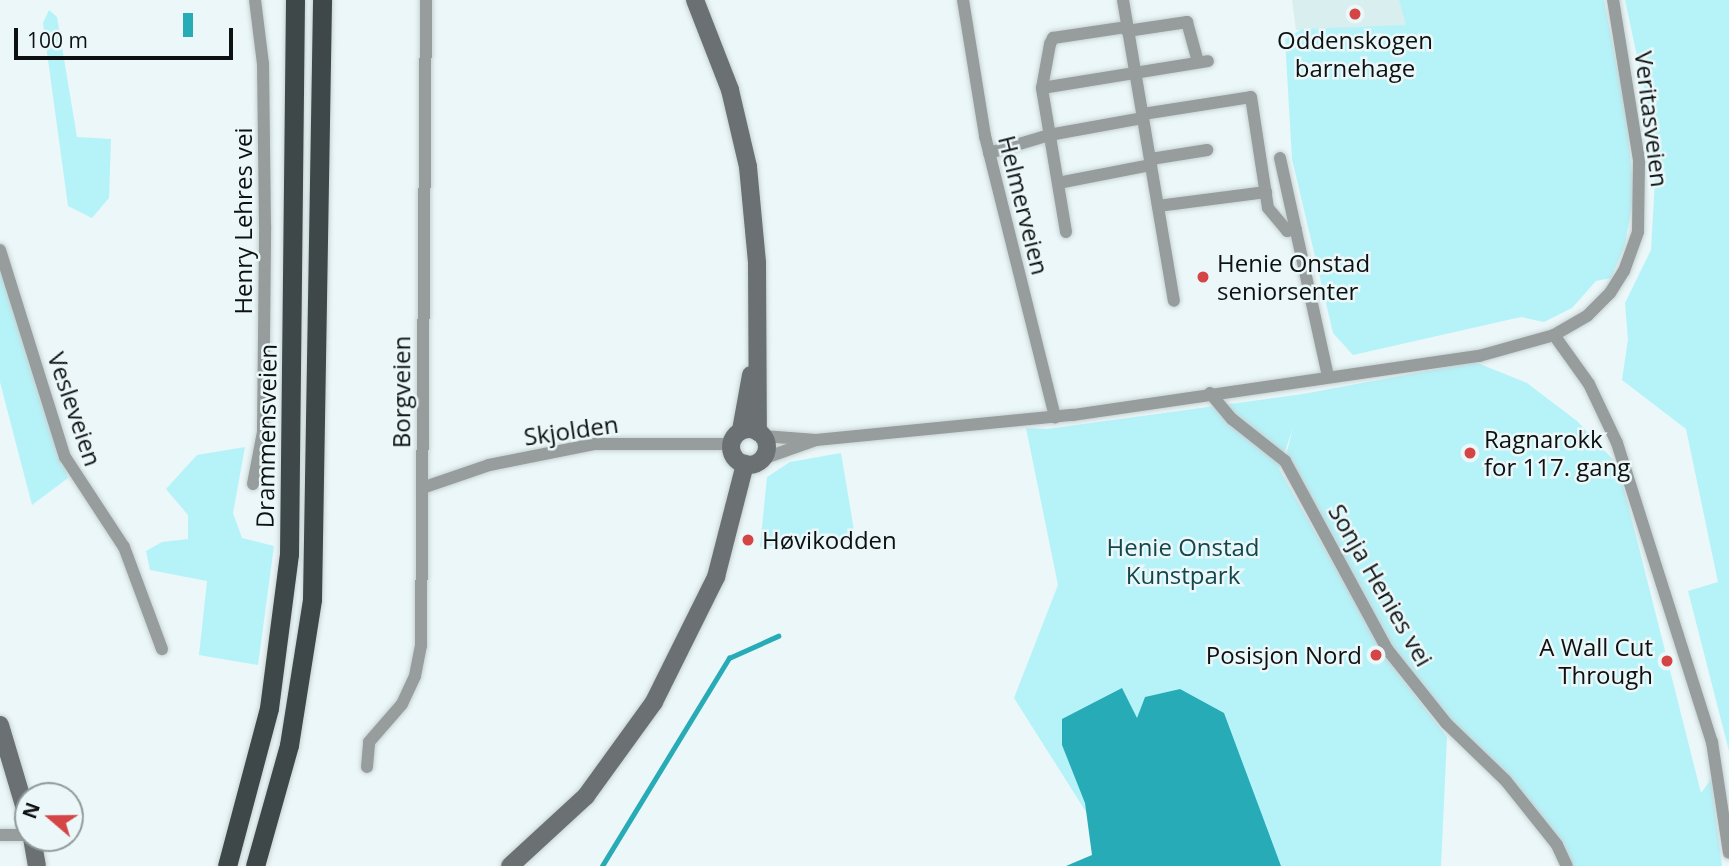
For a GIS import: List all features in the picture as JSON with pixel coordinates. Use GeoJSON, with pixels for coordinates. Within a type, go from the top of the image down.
{"type":"FeatureCollection","features":[{"type":"Feature","properties":{"kind":"highway","name":"Drammensveien"},"geometry":{"type":"LineString","coordinates":[[227,866],[269,708],[289,554],[295,0]]}},
{"type":"Feature","properties":{"kind":"highway"},"geometry":{"type":"LineString","coordinates":[[255,866],[289,745],[312,599],[322,0]]}},
{"type":"Feature","properties":{"kind":"main road"},"geometry":{"type":"LineString","coordinates":[[695,0],[730,90],[748,167],[757,262],[756,340],[748,436],[735,459],[753,462]]}},
{"type":"Feature","properties":{"kind":"main road"},"geometry":{"type":"LineString","coordinates":[[510,866],[562,821],[625,747],[674,667],[716,577],[753,462],[767,446],[748,436]]}},
{"type":"Feature","properties":{"kind":"main road"},"geometry":{"type":"LineString","coordinates":[[0,725],[17,782]]}},
{"type":"Feature","properties":{"kind":"street","name":"Henry Lehres vei"},"geometry":{"type":"LineString","coordinates":[[253,484],[263,432],[265,213],[263,64],[255,0]]}},
{"type":"Feature","properties":{"kind":"street","name":"Borgveien"},"geometry":{"type":"LineString","coordinates":[[367,767],[369,742],[402,705],[419,656],[426,0]]}},
{"type":"Feature","properties":{"kind":"street","name":"Helmerveien"},"geometry":{"type":"LineString","coordinates":[[963,0],[989,153],[1055,417]]}},
{"type":"Feature","properties":{"kind":"street"},"geometry":{"type":"LineString","coordinates":[[1123,0],[1174,301]]}},
{"type":"Feature","properties":{"kind":"street","name":"Veritasveien"},"geometry":{"type":"LineString","coordinates":[[1554,335],[1588,315],[1609,293],[1624,271],[1638,232],[1639,160],[1613,0]]}},
{"type":"Feature","properties":{"kind":"street"},"geometry":{"type":"LineString","coordinates":[[1042,88],[1203,62],[1187,22],[1053,38],[1042,88],[1066,232]]}},
{"type":"Feature","properties":{"kind":"street"},"geometry":{"type":"LineString","coordinates":[[989,153],[1049,135],[1251,97],[1272,216],[1287,231],[1296,229]]}},
{"type":"Feature","properties":{"kind":"street"},"geometry":{"type":"LineString","coordinates":[[1058,183],[1207,150]]}},
{"type":"Feature","properties":{"kind":"street"},"geometry":{"type":"LineString","coordinates":[[1280,158],[1328,377]]}},
{"type":"Feature","properties":{"kind":"street"},"geometry":{"type":"LineString","coordinates":[[1158,206],[1266,192]]}},
{"type":"Feature","properties":{"kind":"street","name":"Vesleveien"},"geometry":{"type":"LineString","coordinates":[[0,250],[65,457],[124,547],[162,649]]}},
{"type":"Feature","properties":{"kind":"street"},"geometry":{"type":"LineString","coordinates":[[748,436],[816,440],[1055,417],[1479,356],[1554,335],[1589,384],[1617,443],[1712,742],[1729,853]]}},
{"type":"Feature","properties":{"kind":"street","name":"Sonja Henies vei"},"geometry":{"type":"LineString","coordinates":[[1210,393],[1232,419],[1285,461],[1387,649],[1446,723],[1510,785],[1558,845],[1567,866]]}},
{"type":"Feature","properties":{"kind":"street","name":"Skjolden"},"geometry":{"type":"LineString","coordinates":[[422,488],[489,465],[594,444],[748,436]]}},
{"type":"Feature","properties":{"kind":"street"},"geometry":{"type":"LineString","coordinates":[[753,462],[816,440]]}},
{"type":"Feature","properties":{"kind":"shaded area","name":"Oddenskogen barnehage"},"geometry":{"type":"Polygon","coordinates":[[[1292,0],[1411,0],[1425,37],[1296,30],[1292,0]]]}},
{"type":"Feature","properties":{"kind":"green space"},"geometry":{"type":"Polygon","coordinates":[[[1399,0],[1604,0],[1626,113],[1634,194],[1625,245],[1611,278],[1596,281],[1572,308],[1544,322],[1521,317],[1353,355],[1333,333],[1292,159],[1285,39],[1302,29],[1406,25],[1399,0]]]}},
{"type":"Feature","properties":{"kind":"green space"},"geometry":{"type":"Polygon","coordinates":[[[1625,0],[1729,0],[1729,751],[1688,591],[1718,582],[1686,429],[1622,380],[1628,339],[1625,303],[1651,250],[1655,180],[1649,112],[1625,0]]]}},
{"type":"Feature","properties":{"kind":"green space"},"geometry":{"type":"Polygon","coordinates":[[[49,10],[57,17],[77,137],[111,139],[109,198],[92,218],[68,206],[43,23],[49,10]]]}},
{"type":"Feature","properties":{"kind":"green space"},"geometry":{"type":"Polygon","coordinates":[[[0,257],[68,478],[32,505],[0,382],[0,257]]]}},
{"type":"Feature","properties":{"kind":"green space","name":"Henie Onstad Kunstpark"},"geometry":{"type":"Polygon","coordinates":[[[1475,362],[1527,383],[1577,421],[1618,465],[1701,793],[1711,779],[1722,866],[1571,866],[1502,773],[1398,665],[1286,455],[1293,428],[1279,469],[1389,662],[1447,737],[1441,866],[1281,866],[1180,689],[1145,697],[1137,719],[1126,700],[1085,803],[1088,815],[1014,698],[1058,585],[1026,428],[1047,429],[1303,394],[1475,362]]]}},
{"type":"Feature","properties":{"kind":"green space"},"geometry":{"type":"Polygon","coordinates":[[[245,447],[233,513],[242,538],[274,546],[258,665],[199,655],[207,581],[150,570],[146,551],[162,542],[188,539],[188,515],[166,489],[197,455],[245,447]]]}},
{"type":"Feature","properties":{"kind":"green space"},"geometry":{"type":"Polygon","coordinates":[[[841,453],[855,536],[760,547],[767,477],[790,462],[841,453]]]}},
{"type":"Feature","properties":{"kind":"water"},"geometry":{"type":"Polygon","coordinates":[[[183,13],[193,13],[193,37],[183,37],[183,13]]]}},
{"type":"Feature","properties":{"kind":"water"},"geometry":{"type":"Polygon","coordinates":[[[1122,688],[1137,718],[1145,697],[1180,689],[1224,713],[1281,866],[1066,866],[1092,855],[1085,803],[1062,745],[1062,719],[1122,688]]]}},
{"type":"Feature","properties":{"kind":"waterway"},"geometry":{"type":"LineString","coordinates":[[602,866],[729,658],[778,636]]}},
{"type":"Feature","properties":{"kind":"place","name":"Oddenskogen barnehage"},"geometry":{"type":"Point","coordinates":[1355,14]}},
{"type":"Feature","properties":{"kind":"place","name":"Henie Onstad seniorsenter"},"geometry":{"type":"Point","coordinates":[1203,277]}},
{"type":"Feature","properties":{"kind":"place","name":"Ragnarokk for 117. gang"},"geometry":{"type":"Point","coordinates":[1470,453]}},
{"type":"Feature","properties":{"kind":"place","name":"Høvikodden"},"geometry":{"type":"Point","coordinates":[748,540]}},
{"type":"Feature","properties":{"kind":"place","name":"Posisjon Nord"},"geometry":{"type":"Point","coordinates":[1376,655]}},
{"type":"Feature","properties":{"kind":"place","name":"A Wall Cut Through"},"geometry":{"type":"Point","coordinates":[1667,661]}}]}
